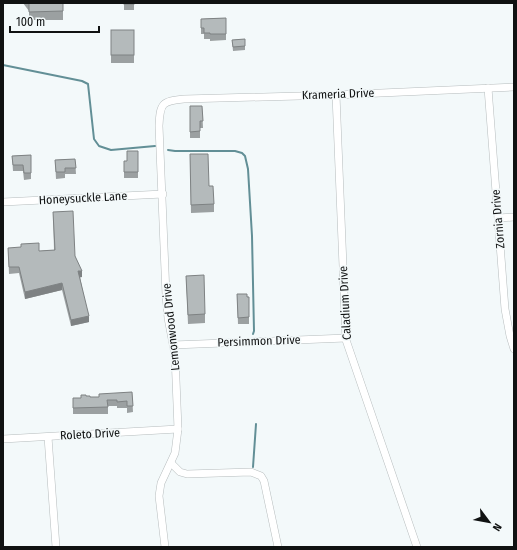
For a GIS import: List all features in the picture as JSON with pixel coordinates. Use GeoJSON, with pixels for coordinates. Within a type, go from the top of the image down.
{"type":"FeatureCollection","features":[{"type":"Feature","properties":{"kind":"street","name":"Krameria Drive"},"geometry":{"type":"LineString","coordinates":[[163,104],[170,101],[184,99],[336,95],[514,87]]}},
{"type":"Feature","properties":{"kind":"street","name":"Zornia Drive"},"geometry":{"type":"LineString","coordinates":[[488,88],[505,308],[512,329],[510,336],[514,349]]}},
{"type":"Feature","properties":{"kind":"street","name":"Caladium Drive"},"geometry":{"type":"LineString","coordinates":[[336,95],[346,338],[417,547]]}},
{"type":"Feature","properties":{"kind":"street","name":"Lemonwood Drive"},"geometry":{"type":"LineString","coordinates":[[163,104],[160,112],[160,126],[167,310],[175,355],[178,429],[176,453],[161,483],[159,496],[165,547]]}},
{"type":"Feature","properties":{"kind":"street","name":"Honeysuckle Lane"},"geometry":{"type":"LineString","coordinates":[[3,202],[163,194]]}},
{"type":"Feature","properties":{"kind":"street"},"geometry":{"type":"LineString","coordinates":[[498,218],[514,217]]}},
{"type":"Feature","properties":{"kind":"street","name":"Persimmon Drive"},"geometry":{"type":"LineString","coordinates":[[173,345],[346,338]]}},
{"type":"Feature","properties":{"kind":"street","name":"Roleto Drive"},"geometry":{"type":"LineString","coordinates":[[3,439],[178,429]]}},
{"type":"Feature","properties":{"kind":"street"},"geometry":{"type":"LineString","coordinates":[[48,437],[56,547]]}},
{"type":"Feature","properties":{"kind":"street"},"geometry":{"type":"LineString","coordinates":[[171,463],[180,472],[187,474],[251,472],[261,476],[264,481],[278,547]]}},
{"type":"Feature","properties":{"kind":"building"},"geometry":{"type":"Polygon","coordinates":[[[29,3],[63,3],[63,11],[29,12],[29,3]]]}},
{"type":"Feature","properties":{"kind":"building"},"geometry":{"type":"Polygon","coordinates":[[[226,18],[226,34],[204,33],[204,28],[201,28],[201,19],[226,18]]]}},
{"type":"Feature","properties":{"kind":"building"},"geometry":{"type":"Polygon","coordinates":[[[111,30],[134,30],[134,55],[111,55],[111,30]]]}},
{"type":"Feature","properties":{"kind":"building"},"geometry":{"type":"Polygon","coordinates":[[[245,39],[245,46],[233,47],[232,40],[245,39]]]}},
{"type":"Feature","properties":{"kind":"building"},"geometry":{"type":"Polygon","coordinates":[[[190,106],[202,106],[203,121],[200,121],[200,131],[190,132],[190,106]]]}},
{"type":"Feature","properties":{"kind":"building"},"geometry":{"type":"Polygon","coordinates":[[[127,151],[138,151],[138,172],[124,172],[124,161],[127,161],[127,151]]]}},
{"type":"Feature","properties":{"kind":"building"},"geometry":{"type":"Polygon","coordinates":[[[190,154],[208,154],[209,186],[213,186],[214,204],[191,205],[190,154]]]}},
{"type":"Feature","properties":{"kind":"building"},"geometry":{"type":"Polygon","coordinates":[[[31,155],[31,173],[24,173],[23,165],[13,165],[12,156],[31,155]]]}},
{"type":"Feature","properties":{"kind":"building"},"geometry":{"type":"Polygon","coordinates":[[[75,159],[76,168],[65,168],[65,172],[56,172],[55,160],[75,159]]]}},
{"type":"Feature","properties":{"kind":"building"},"geometry":{"type":"Polygon","coordinates":[[[73,211],[75,256],[82,271],[78,271],[89,316],[71,320],[62,283],[25,292],[19,267],[9,267],[8,248],[21,247],[21,244],[39,243],[39,251],[55,250],[53,212],[73,211]]]}},
{"type":"Feature","properties":{"kind":"building"},"geometry":{"type":"Polygon","coordinates":[[[204,275],[205,314],[188,315],[186,276],[204,275]]]}},
{"type":"Feature","properties":{"kind":"building"},"geometry":{"type":"Polygon","coordinates":[[[237,294],[247,294],[247,297],[249,297],[249,317],[238,318],[237,294]]]}},
{"type":"Feature","properties":{"kind":"building"},"geometry":{"type":"Polygon","coordinates":[[[132,392],[133,406],[127,406],[127,401],[117,402],[117,400],[107,400],[108,407],[73,408],[73,398],[81,398],[81,395],[99,397],[99,394],[132,392]]]}},
{"type":"Feature","properties":{"kind":"waterway"},"geometry":{"type":"LineString","coordinates":[[3,65],[82,81],[88,84],[94,139],[99,146],[111,150],[155,146]]}},
{"type":"Feature","properties":{"kind":"waterway"},"geometry":{"type":"LineString","coordinates":[[168,150],[235,151],[242,153],[245,156],[248,169],[252,236],[253,334]]}},
{"type":"Feature","properties":{"kind":"waterway"},"geometry":{"type":"LineString","coordinates":[[253,467],[256,424]]}}]}
